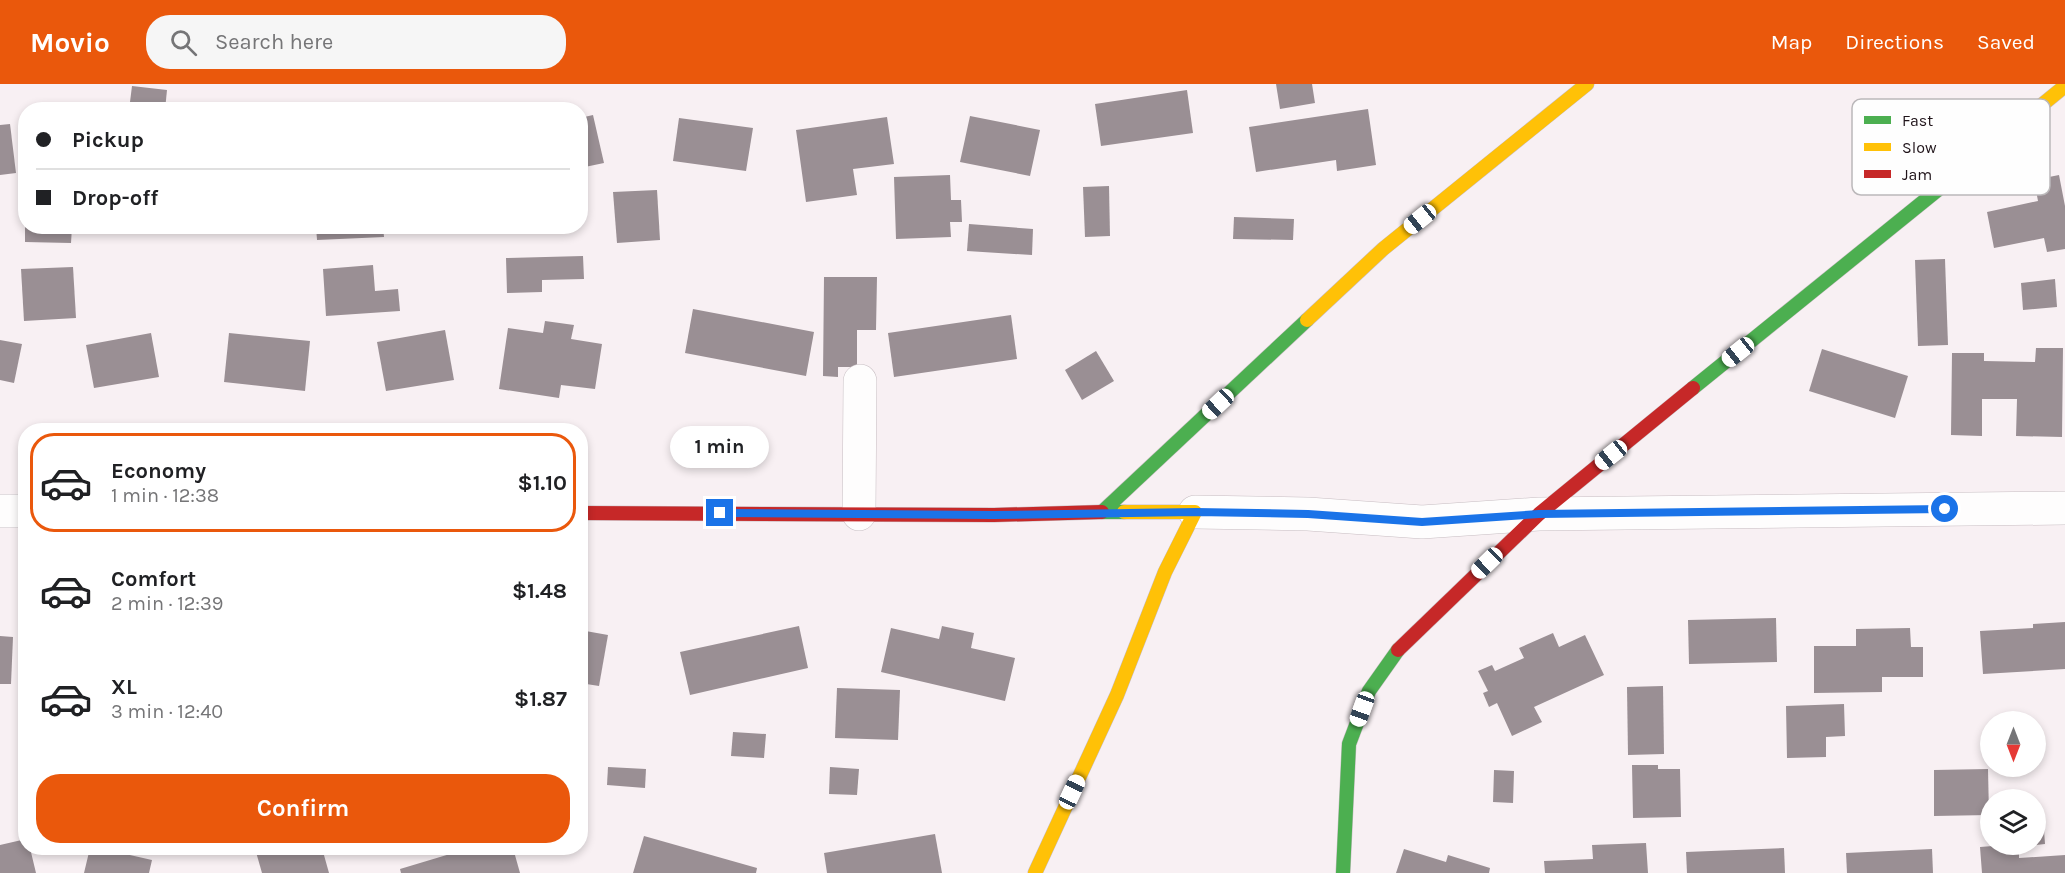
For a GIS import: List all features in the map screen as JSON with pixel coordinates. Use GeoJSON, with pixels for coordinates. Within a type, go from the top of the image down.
{"type":"FeatureCollection","features":[{"type":"Feature","properties":{"kind":"street"},"geometry":{"type":"LineString","coordinates":[[1102,512],[1383,249],[1587,84]]}},
{"type":"Feature","properties":{"kind":"street"},"geometry":{"type":"LineString","coordinates":[[2049,99],[2065,86]]}},
{"type":"Feature","properties":{"kind":"street"},"geometry":{"type":"LineString","coordinates":[[1343,873],[1349,744],[1369,691],[1402,645],[1539,514],[1931,195]]}},
{"type":"Feature","properties":{"kind":"street"},"geometry":{"type":"LineString","coordinates":[[859,513],[860,381]]}},
{"type":"Feature","properties":{"kind":"street"},"geometry":{"type":"LineString","coordinates":[[588,513],[993,515],[1196,512],[1308,514],[1422,522],[1539,514],[2065,508]]}},
{"type":"Feature","properties":{"kind":"street"},"geometry":{"type":"LineString","coordinates":[[0,511],[18,511]]}},
{"type":"Feature","properties":{"kind":"street"},"geometry":{"type":"LineString","coordinates":[[1035,873],[1117,695],[1165,572],[1196,512]]}},
{"type":"Feature","properties":{"kind":"building"},"geometry":{"type":"Polygon","coordinates":[[[1276,84],[1312,84],[1315,103],[1280,109],[1276,84]]]}},
{"type":"Feature","properties":{"kind":"building"},"geometry":{"type":"Polygon","coordinates":[[[132,86],[167,90],[166,102],[130,102],[132,86]]]}},
{"type":"Feature","properties":{"kind":"building"},"geometry":{"type":"Polygon","coordinates":[[[1187,90],[1193,133],[1101,146],[1095,104],[1187,90]]]}},
{"type":"Feature","properties":{"kind":"building"},"geometry":{"type":"Polygon","coordinates":[[[1368,109],[1376,165],[1337,171],[1336,160],[1256,172],[1249,127],[1368,109]]]}},
{"type":"Feature","properties":{"kind":"building"},"geometry":{"type":"Polygon","coordinates":[[[593,115],[604,163],[588,166],[588,116],[593,115]]]}},
{"type":"Feature","properties":{"kind":"building"},"geometry":{"type":"Polygon","coordinates":[[[970,116],[1040,130],[1030,176],[960,162],[970,116]]]}},
{"type":"Feature","properties":{"kind":"building"},"geometry":{"type":"Polygon","coordinates":[[[887,117],[894,164],[853,169],[857,195],[806,202],[796,130],[887,117]]]}},
{"type":"Feature","properties":{"kind":"building"},"geometry":{"type":"Polygon","coordinates":[[[679,118],[753,128],[746,171],[673,161],[679,118]]]}},
{"type":"Feature","properties":{"kind":"building"},"geometry":{"type":"Polygon","coordinates":[[[10,124],[16,173],[0,175],[0,125],[10,124]]]}},
{"type":"Feature","properties":{"kind":"building"},"geometry":{"type":"Polygon","coordinates":[[[950,175],[951,200],[961,200],[962,222],[950,222],[951,237],[896,239],[894,177],[950,175]]]}},
{"type":"Feature","properties":{"kind":"building"},"geometry":{"type":"Polygon","coordinates":[[[2059,175],[2065,206],[2065,249],[2047,252],[2044,238],[1994,248],[1987,212],[2038,201],[2037,195],[2050,195],[2050,177],[2059,175]]]}},
{"type":"Feature","properties":{"kind":"building"},"geometry":{"type":"Polygon","coordinates":[[[1109,186],[1110,236],[1085,237],[1083,187],[1109,186]]]}},
{"type":"Feature","properties":{"kind":"building"},"geometry":{"type":"Polygon","coordinates":[[[657,190],[660,240],[617,243],[613,192],[657,190]]]}},
{"type":"Feature","properties":{"kind":"building"},"geometry":{"type":"Polygon","coordinates":[[[1234,217],[1294,219],[1293,240],[1233,239],[1234,217]]]}},
{"type":"Feature","properties":{"kind":"building"},"geometry":{"type":"Polygon","coordinates":[[[969,224],[1033,229],[1032,255],[967,251],[969,224]]]}},
{"type":"Feature","properties":{"kind":"building"},"geometry":{"type":"Polygon","coordinates":[[[25,234],[72,234],[71,243],[25,242],[25,234]]]}},
{"type":"Feature","properties":{"kind":"building"},"geometry":{"type":"Polygon","coordinates":[[[317,234],[384,234],[384,237],[317,240],[317,234]]]}},
{"type":"Feature","properties":{"kind":"building"},"geometry":{"type":"Polygon","coordinates":[[[583,256],[584,279],[542,280],[542,292],[507,293],[506,258],[583,256]]]}},
{"type":"Feature","properties":{"kind":"building"},"geometry":{"type":"Polygon","coordinates":[[[1945,259],[1948,345],[1918,346],[1915,260],[1945,259]]]}},
{"type":"Feature","properties":{"kind":"building"},"geometry":{"type":"Polygon","coordinates":[[[373,265],[375,291],[398,289],[400,311],[326,316],[323,269],[373,265]]]}},
{"type":"Feature","properties":{"kind":"building"},"geometry":{"type":"Polygon","coordinates":[[[73,267],[76,318],[24,321],[21,269],[73,267]]]}},
{"type":"Feature","properties":{"kind":"building"},"geometry":{"type":"Polygon","coordinates":[[[824,277],[877,277],[876,330],[857,330],[857,367],[838,367],[838,377],[823,376],[824,277]]]}},
{"type":"Feature","properties":{"kind":"building"},"geometry":{"type":"Polygon","coordinates":[[[2055,279],[2057,307],[2023,310],[2021,283],[2055,279]]]}},
{"type":"Feature","properties":{"kind":"building"},"geometry":{"type":"Polygon","coordinates":[[[693,309],[814,332],[806,376],[685,353],[693,309]]]}},
{"type":"Feature","properties":{"kind":"building"},"geometry":{"type":"Polygon","coordinates":[[[1011,315],[1017,359],[894,377],[888,333],[1011,315]]]}},
{"type":"Feature","properties":{"kind":"building"},"geometry":{"type":"Polygon","coordinates":[[[545,321],[574,325],[571,339],[602,344],[595,389],[561,385],[559,398],[499,389],[508,328],[543,333],[545,321]]]}},
{"type":"Feature","properties":{"kind":"building"},"geometry":{"type":"Polygon","coordinates":[[[445,330],[454,380],[386,391],[377,342],[445,330]]]}},
{"type":"Feature","properties":{"kind":"building"},"geometry":{"type":"Polygon","coordinates":[[[151,333],[159,377],[94,388],[86,345],[151,333]]]}},
{"type":"Feature","properties":{"kind":"building"},"geometry":{"type":"Polygon","coordinates":[[[229,333],[310,341],[305,391],[224,382],[229,333]]]}},
{"type":"Feature","properties":{"kind":"building"},"geometry":{"type":"Polygon","coordinates":[[[0,340],[22,344],[14,383],[0,380],[0,340]]]}},
{"type":"Feature","properties":{"kind":"building"},"geometry":{"type":"Polygon","coordinates":[[[2036,348],[2063,348],[2062,437],[2016,436],[2017,399],[1982,399],[1982,436],[1951,435],[1952,353],[1984,353],[1984,361],[2035,362],[2036,348]]]}},
{"type":"Feature","properties":{"kind":"building"},"geometry":{"type":"Polygon","coordinates":[[[1822,349],[1908,376],[1895,418],[1809,391],[1822,349]]]}},
{"type":"Feature","properties":{"kind":"building"},"geometry":{"type":"Polygon","coordinates":[[[1096,351],[1114,381],[1082,400],[1065,370],[1096,351]]]}},
{"type":"Feature","properties":{"kind":"building"},"geometry":{"type":"Polygon","coordinates":[[[1776,618],[1777,662],[1689,664],[1688,620],[1776,618]]]}},
{"type":"Feature","properties":{"kind":"building"},"geometry":{"type":"Polygon","coordinates":[[[2065,622],[2065,669],[1983,674],[1980,631],[2033,628],[2033,624],[2065,622]]]}},
{"type":"Feature","properties":{"kind":"building"},"geometry":{"type":"Polygon","coordinates":[[[799,626],[808,668],[690,695],[680,652],[799,626]]]}},
{"type":"Feature","properties":{"kind":"building"},"geometry":{"type":"Polygon","coordinates":[[[942,626],[974,633],[971,648],[1015,658],[1005,701],[881,672],[891,628],[939,639],[942,626]]]}},
{"type":"Feature","properties":{"kind":"building"},"geometry":{"type":"Polygon","coordinates":[[[1910,628],[1911,647],[1923,647],[1923,677],[1882,677],[1882,692],[1814,693],[1814,646],[1856,646],[1856,629],[1910,628]]]}},
{"type":"Feature","properties":{"kind":"building"},"geometry":{"type":"Polygon","coordinates":[[[588,631],[608,635],[599,686],[588,684],[588,631]]]}},
{"type":"Feature","properties":{"kind":"building"},"geometry":{"type":"Polygon","coordinates":[[[1553,633],[1559,647],[1585,635],[1604,675],[1534,707],[1542,722],[1512,736],[1497,703],[1489,707],[1483,693],[1488,691],[1478,671],[1492,665],[1495,671],[1524,658],[1519,648],[1553,633]]]}},
{"type":"Feature","properties":{"kind":"building"},"geometry":{"type":"Polygon","coordinates":[[[0,636],[13,637],[11,684],[0,684],[0,636]]]}},
{"type":"Feature","properties":{"kind":"building"},"geometry":{"type":"Polygon","coordinates":[[[1663,686],[1664,754],[1628,755],[1627,687],[1663,686]]]}},
{"type":"Feature","properties":{"kind":"building"},"geometry":{"type":"Polygon","coordinates":[[[837,688],[900,690],[898,740],[835,738],[837,688]]]}},
{"type":"Feature","properties":{"kind":"building"},"geometry":{"type":"Polygon","coordinates":[[[1844,704],[1845,736],[1826,737],[1826,757],[1787,758],[1786,706],[1844,704]]]}},
{"type":"Feature","properties":{"kind":"building"},"geometry":{"type":"Polygon","coordinates":[[[733,732],[766,734],[764,758],[731,756],[733,732]]]}},
{"type":"Feature","properties":{"kind":"building"},"geometry":{"type":"Polygon","coordinates":[[[1632,765],[1658,765],[1658,769],[1680,769],[1681,817],[1633,818],[1632,765]]]}},
{"type":"Feature","properties":{"kind":"building"},"geometry":{"type":"Polygon","coordinates":[[[608,767],[646,769],[645,788],[607,785],[608,767]]]}},
{"type":"Feature","properties":{"kind":"building"},"geometry":{"type":"Polygon","coordinates":[[[830,767],[859,769],[857,795],[829,794],[830,767]]]}},
{"type":"Feature","properties":{"kind":"building"},"geometry":{"type":"Polygon","coordinates":[[[1980,769],[1980,777],[1988,777],[1988,789],[1980,789],[1980,815],[1934,816],[1934,770],[1980,769]]]}},
{"type":"Feature","properties":{"kind":"building"},"geometry":{"type":"Polygon","coordinates":[[[1494,770],[1514,771],[1513,803],[1493,802],[1494,770]]]}},
{"type":"Feature","properties":{"kind":"building"},"geometry":{"type":"Polygon","coordinates":[[[935,834],[942,873],[827,873],[824,853],[935,834]]]}},
{"type":"Feature","properties":{"kind":"building"},"geometry":{"type":"Polygon","coordinates":[[[644,836],[757,868],[756,873],[633,873],[644,836]]]}},
{"type":"Feature","properties":{"kind":"building"},"geometry":{"type":"Polygon","coordinates":[[[18,841],[18,855],[32,855],[36,873],[0,873],[0,845],[18,841]]]}},
{"type":"Feature","properties":{"kind":"building"},"geometry":{"type":"Polygon","coordinates":[[[1646,843],[1648,873],[1545,873],[1544,861],[1593,859],[1592,845],[1646,843]]]}},
{"type":"Feature","properties":{"kind":"building"},"geometry":{"type":"Polygon","coordinates":[[[1784,848],[1785,873],[1687,873],[1686,852],[1784,848]]]}},
{"type":"Feature","properties":{"kind":"building"},"geometry":{"type":"Polygon","coordinates":[[[1404,849],[1446,862],[1448,855],[1490,868],[1489,873],[1396,873],[1404,849]]]}},
{"type":"Feature","properties":{"kind":"building"},"geometry":{"type":"Polygon","coordinates":[[[1932,849],[1933,873],[1847,873],[1846,853],[1932,849]]]}},
{"type":"Feature","properties":{"kind":"building"},"geometry":{"type":"Polygon","coordinates":[[[88,855],[130,855],[152,860],[149,873],[84,873],[88,855]]]}},
{"type":"Feature","properties":{"kind":"building"},"geometry":{"type":"Polygon","coordinates":[[[257,855],[324,855],[329,873],[262,873],[257,855]]]}},
{"type":"Feature","properties":{"kind":"building"},"geometry":{"type":"Polygon","coordinates":[[[447,855],[515,855],[520,873],[401,873],[400,869],[447,855]]]}},
{"type":"Feature","properties":{"kind":"building"},"geometry":{"type":"Polygon","coordinates":[[[1981,855],[2019,855],[2019,858],[2065,855],[2065,873],[1982,873],[1981,855]]]}},
{"type":"Feature","properties":{"kind":"traffic: fast"},"geometry":{"type":"LineString","coordinates":[[1693,388],[1932,195]]}},
{"type":"Feature","properties":{"kind":"traffic: fast"},"geometry":{"type":"LineString","coordinates":[[1124,512],[1102,512],[1307,320]]}},
{"type":"Feature","properties":{"kind":"traffic: fast"},"geometry":{"type":"LineString","coordinates":[[1343,873],[1349,744],[1369,691],[1398,650]]}},
{"type":"Feature","properties":{"kind":"traffic: slow"},"geometry":{"type":"LineString","coordinates":[[1307,320],[1383,249],[1587,84]]}},
{"type":"Feature","properties":{"kind":"traffic: slow"},"geometry":{"type":"LineString","coordinates":[[2049,99],[2065,86]]}},
{"type":"Feature","properties":{"kind":"traffic: slow"},"geometry":{"type":"LineString","coordinates":[[1035,873],[1117,695],[1165,572],[1195,512],[1124,512]]}},
{"type":"Feature","properties":{"kind":"traffic: jam"},"geometry":{"type":"LineString","coordinates":[[1398,650],[1539,514],[1693,388]]}},
{"type":"Feature","properties":{"kind":"traffic: jam"},"geometry":{"type":"LineString","coordinates":[[588,513],[994,515],[1102,512]]}},
{"type":"Feature","properties":{"kind":"route"},"geometry":{"type":"LineString","coordinates":[[720,513],[993,515],[1196,512],[1308,514],[1422,522],[1539,514],[1945,509]]}}]}
